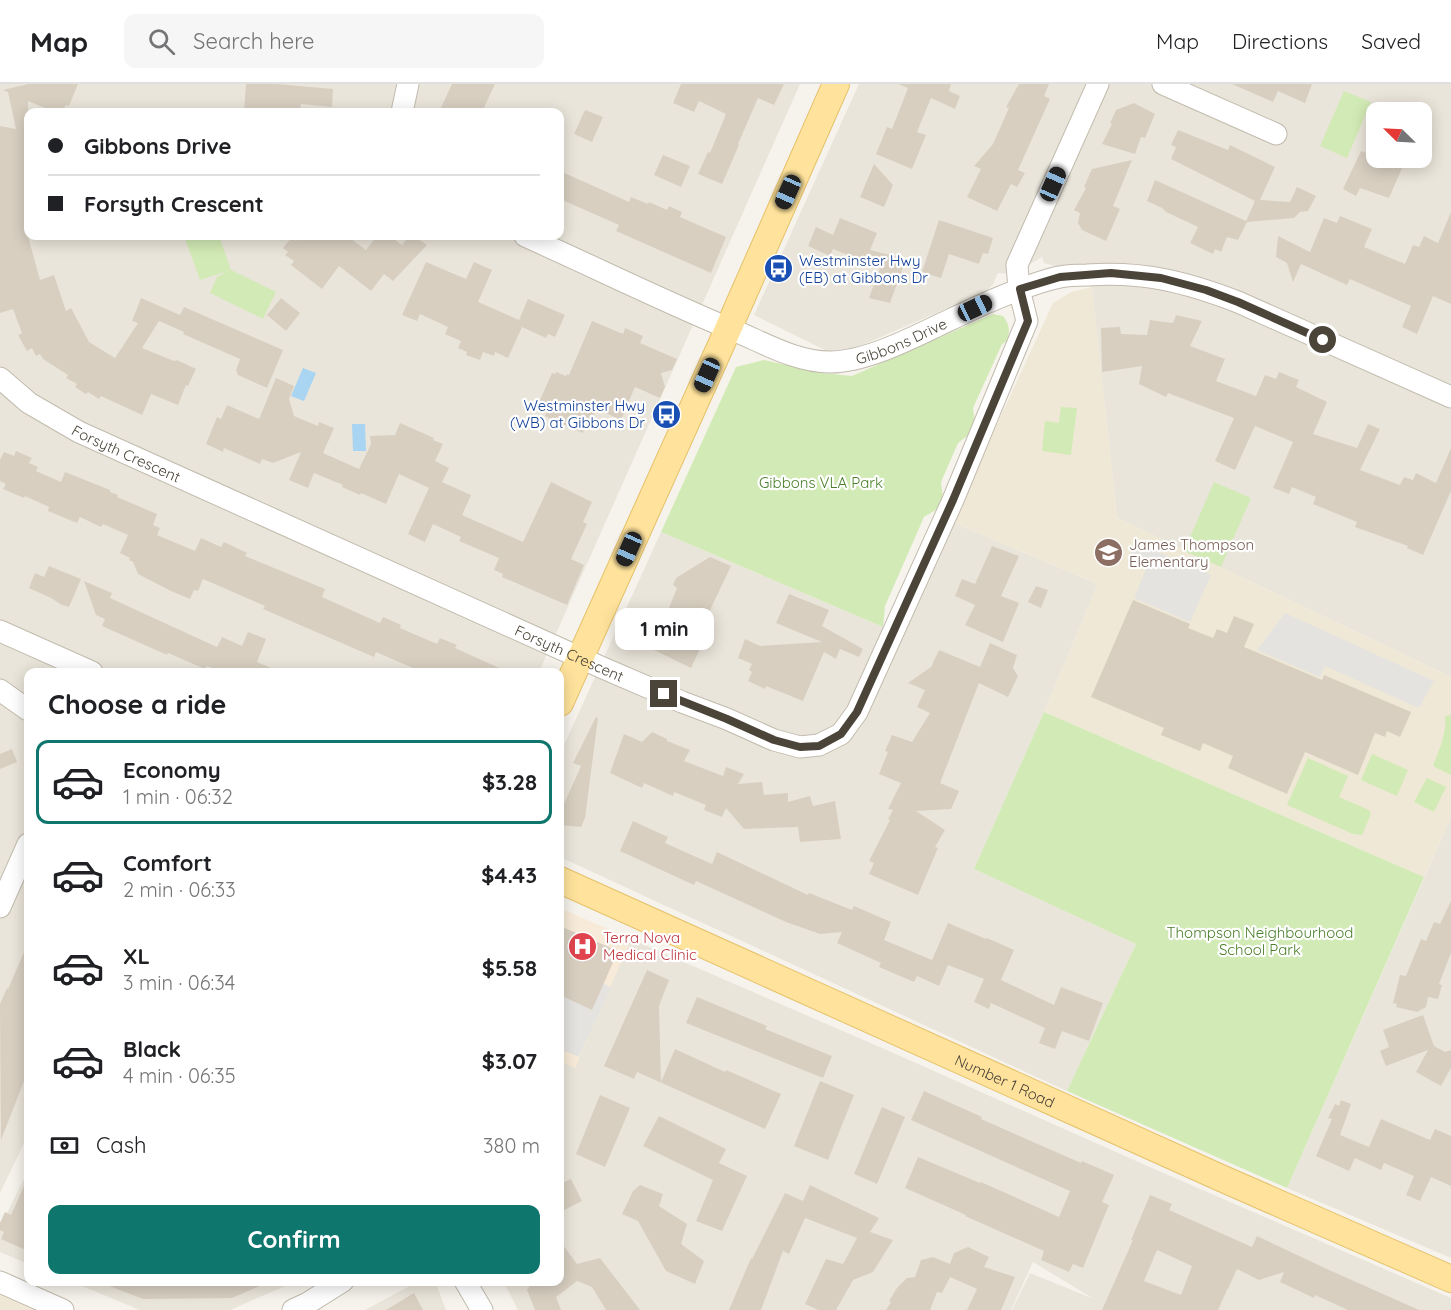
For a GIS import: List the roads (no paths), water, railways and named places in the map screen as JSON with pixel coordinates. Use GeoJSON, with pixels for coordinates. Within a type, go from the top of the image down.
{"type":"FeatureCollection","features":[{"type":"Feature","properties":{"kind":"main road"},"geometry":{"type":"LineString","coordinates":[[564,694],[836,84]]}},
{"type":"Feature","properties":{"kind":"main road","name":"Number 1 Road"},"geometry":{"type":"LineString","coordinates":[[564,882],[1221,1178],[1451,1279]]}},
{"type":"Feature","properties":{"kind":"street"},"geometry":{"type":"LineString","coordinates":[[403,108],[408,84]]}},
{"type":"Feature","properties":{"kind":"street","name":"Forsyth Crescent"},"geometry":{"type":"LineString","coordinates":[[0,378],[29,402],[79,432],[580,658],[774,740],[800,747],[819,746],[841,734],[857,712],[949,509],[1028,321],[1017,265],[1098,84]]}},
{"type":"Feature","properties":{"kind":"street"},"geometry":{"type":"LineString","coordinates":[[1164,84],[1276,134]]}},
{"type":"Feature","properties":{"kind":"street","name":"Gibbons Drive"},"geometry":{"type":"LineString","coordinates":[[534,240],[706,319],[797,357],[818,362],[833,362],[868,355],[905,341],[1020,289],[1060,277],[1111,273],[1161,278],[1206,290],[1238,302],[1451,397]]}},
{"type":"Feature","properties":{"kind":"street"},"geometry":{"type":"LineString","coordinates":[[0,631],[83,668]]}},
{"type":"Feature","properties":{"kind":"street"},"geometry":{"type":"LineString","coordinates":[[0,690],[24,707]]}},
{"type":"Feature","properties":{"kind":"street"},"geometry":{"type":"LineString","coordinates":[[0,907],[24,853]]}},
{"type":"Feature","properties":{"kind":"street"},"geometry":{"type":"LineString","coordinates":[[0,1282],[63,1310]]}},
{"type":"Feature","properties":{"kind":"street"},"geometry":{"type":"LineString","coordinates":[[293,1310],[335,1286]]}},
{"type":"Feature","properties":{"kind":"street"},"geometry":{"type":"LineString","coordinates":[[468,1286],[482,1310]]}},
{"type":"Feature","properties":{"kind":"water"},"geometry":{"type":"Polygon","coordinates":[[[303,368],[316,373],[304,401],[291,396],[303,368]]]}},
{"type":"Feature","properties":{"kind":"water"},"geometry":{"type":"Polygon","coordinates":[[[352,424],[365,424],[366,451],[353,451],[352,424]]]}},
{"type":"Feature","properties":{"kind":"place","name":"Westminster Hwy (EB) at Gibbons Dr"},"geometry":{"type":"Point","coordinates":[778,269]}},
{"type":"Feature","properties":{"kind":"place","name":"Westminster Hwy (WB) at Gibbons Dr"},"geometry":{"type":"Point","coordinates":[666,414]}},
{"type":"Feature","properties":{"kind":"place","name":"James Thompson Elementary"},"geometry":{"type":"Point","coordinates":[1108,553]}},
{"type":"Feature","properties":{"kind":"place","name":"Terra Nova Medical Clinic"},"geometry":{"type":"Point","coordinates":[582,946]}},
{"type":"Feature","properties":{"kind":"park label","name":"Gibbons VLA Park"},"geometry":{"type":"Point","coordinates":[821,482]}},
{"type":"Feature","properties":{"kind":"park label","name":"Thompson Neighbourhood School Park"},"geometry":{"type":"Point","coordinates":[1260,940]}}]}
